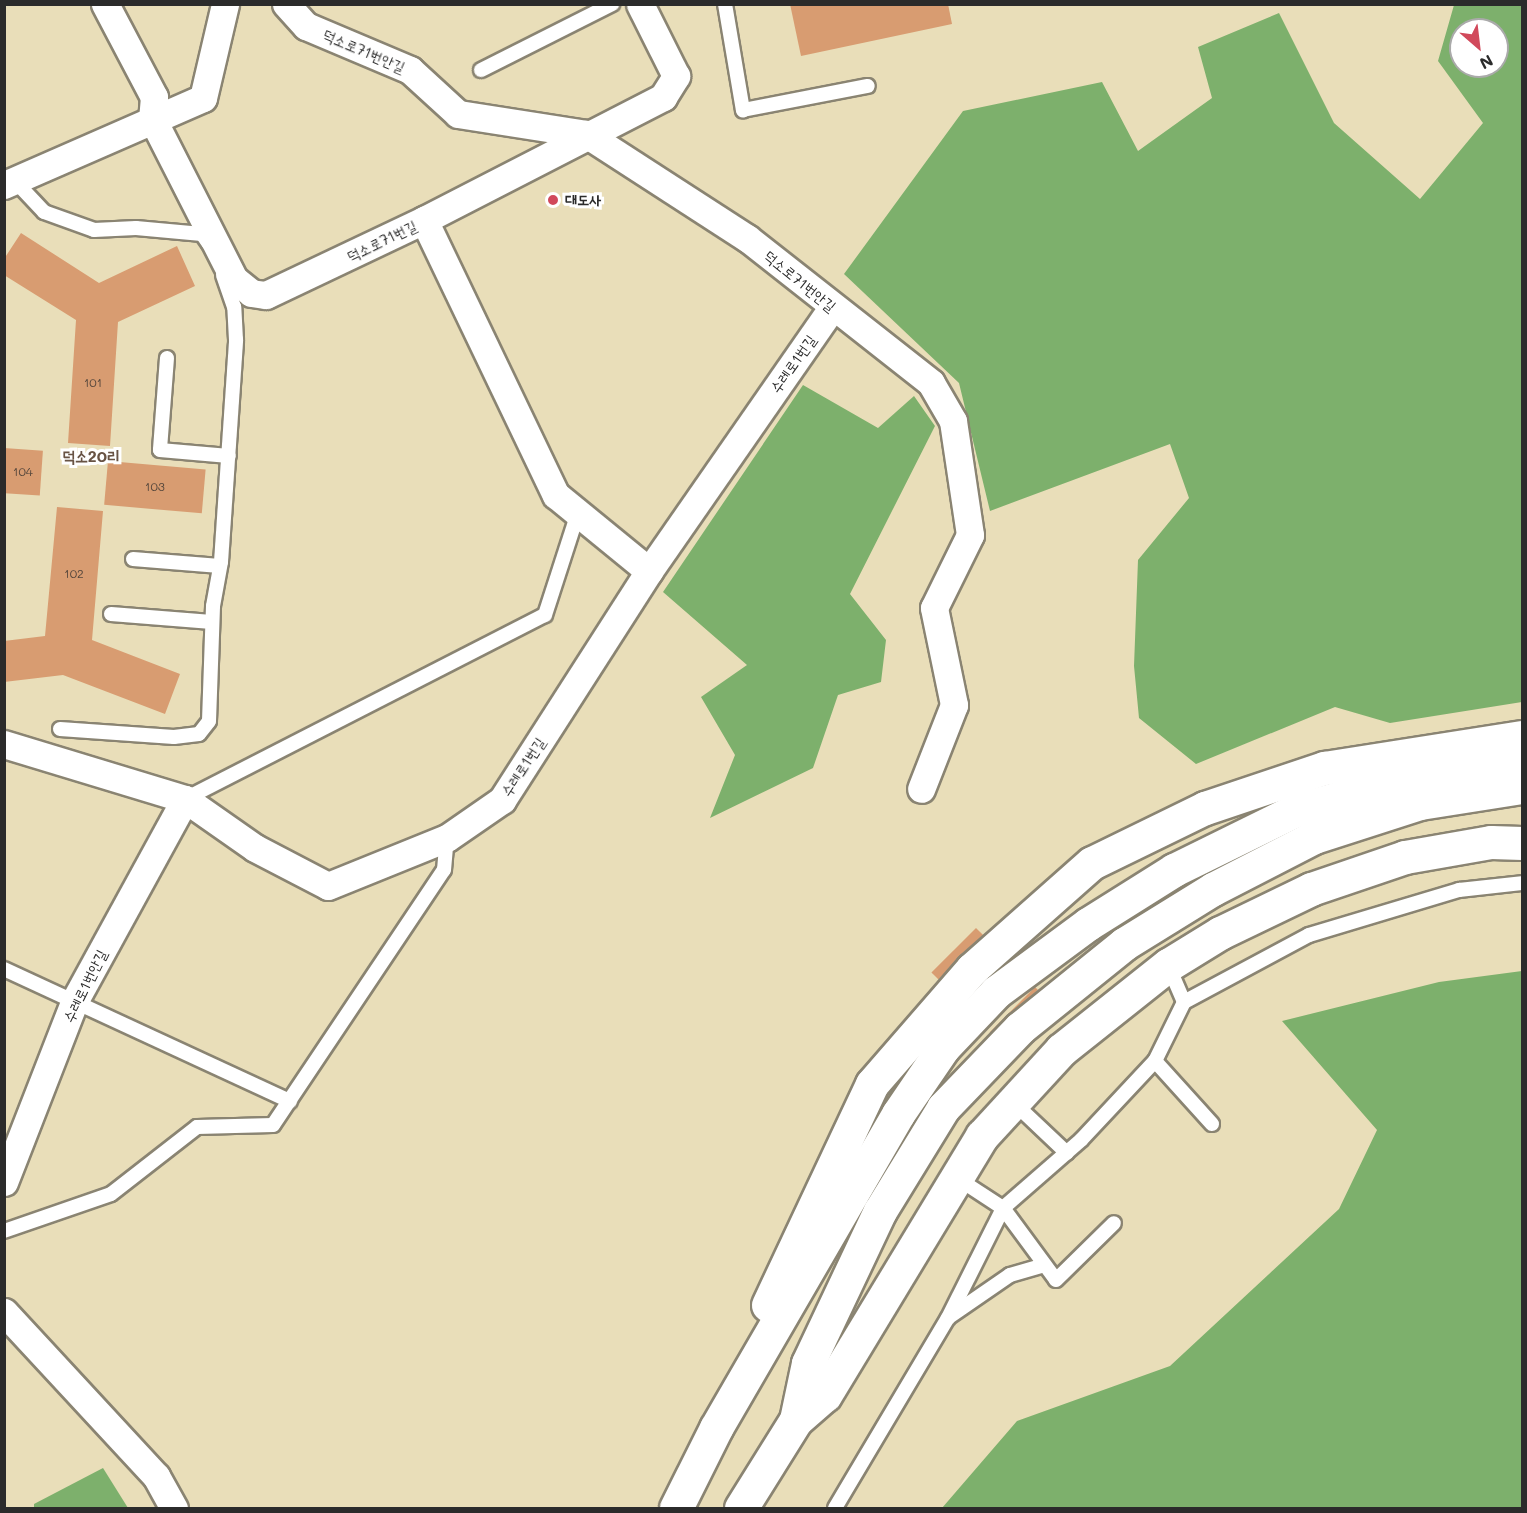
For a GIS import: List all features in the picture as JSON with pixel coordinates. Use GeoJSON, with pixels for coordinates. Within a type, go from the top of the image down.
{"type":"FeatureCollection","features":[{"type":"Feature","properties":{"kind":"highway"},"geometry":{"type":"LineString","coordinates":[[676,1509],[716,1428],[791,1250],[872,1084],[972,969],[1092,863],[1205,808],[1324,768],[1522,737]]}},
{"type":"Feature","properties":{"kind":"highway"},"geometry":{"type":"LineString","coordinates":[[716,1428],[898,1114],[943,1048],[996,992],[1088,924],[1173,870],[1294,811],[1430,771],[1522,759]]}},
{"type":"Feature","properties":{"kind":"highway"},"geometry":{"type":"LineString","coordinates":[[796,1420],[808,1364],[880,1211],[943,1108],[1020,1028],[1124,944],[1213,889],[1314,837],[1420,803],[1522,787]]}},
{"type":"Feature","properties":{"kind":"highway"},"geometry":{"type":"LineString","coordinates":[[741,1509],[796,1420],[825,1395],[982,1136],[1061,1050],[1168,965],[1220,933],[1322,885],[1405,857],[1491,842],[1522,843]]}},
{"type":"Feature","properties":{"kind":"street","name":"덕소로71번길"},"geometry":{"type":"LineString","coordinates":[[105,4],[154,97],[152,118],[234,279],[251,293],[266,295],[283,290],[424,220],[556,495],[649,571]]}},
{"type":"Feature","properties":{"kind":"street"},"geometry":{"type":"LineString","coordinates":[[9,183],[152,118],[203,98],[225,4]]}},
{"type":"Feature","properties":{"kind":"street","name":"덕소로71번안길"},"geometry":{"type":"LineString","coordinates":[[286,4],[306,26],[410,70],[458,114],[586,134],[747,238],[832,308],[931,383],[953,421],[970,535],[934,608],[954,705],[921,789]]}},
{"type":"Feature","properties":{"kind":"street"},"geometry":{"type":"LineString","coordinates":[[424,220],[586,134],[663,97],[676,76],[640,4]]}},
{"type":"Feature","properties":{"kind":"street","name":"수레로1번길"},"geometry":{"type":"LineString","coordinates":[[4,744],[185,799],[255,848],[328,886],[447,838],[502,800],[649,571],[832,308]]}},
{"type":"Feature","properties":{"kind":"street","name":"수레로1번안길"},"geometry":{"type":"LineString","coordinates":[[4,1182],[74,1002],[185,799]]}},
{"type":"Feature","properties":{"kind":"street"},"geometry":{"type":"LineString","coordinates":[[4,1312],[156,1476],[174,1509]]}},
{"type":"Feature","properties":{"kind":"lane"},"geometry":{"type":"LineString","coordinates":[[481,70],[612,4]]}},
{"type":"Feature","properties":{"kind":"lane"},"geometry":{"type":"LineString","coordinates":[[726,4],[743,110],[868,86]]}},
{"type":"Feature","properties":{"kind":"lane"},"geometry":{"type":"LineString","coordinates":[[9,183],[44,213],[94,230],[136,228],[202,234],[216,254],[234,307],[229,456],[213,622],[209,721],[199,734],[174,737],[60,729]]}},
{"type":"Feature","properties":{"kind":"lane"},"geometry":{"type":"LineString","coordinates":[[167,358],[159,450],[229,456]]}},
{"type":"Feature","properties":{"kind":"lane"},"geometry":{"type":"LineString","coordinates":[[185,799],[545,615],[578,513]]}},
{"type":"Feature","properties":{"kind":"lane"},"geometry":{"type":"LineString","coordinates":[[133,559],[220,566]]}},
{"type":"Feature","properties":{"kind":"lane"},"geometry":{"type":"LineString","coordinates":[[111,614],[213,622]]}},
{"type":"Feature","properties":{"kind":"lane"},"geometry":{"type":"LineString","coordinates":[[4,1232],[111,1194],[197,1127],[273,1125],[444,870],[447,838]]}},
{"type":"Feature","properties":{"kind":"lane"},"geometry":{"type":"LineString","coordinates":[[835,1509],[948,1318],[1003,1208],[1066,1153],[1155,1061],[1184,1002],[1309,935],[1459,890],[1522,883]]}},
{"type":"Feature","properties":{"kind":"lane"},"geometry":{"type":"LineString","coordinates":[[1168,965],[1184,1002]]}},
{"type":"Feature","properties":{"kind":"lane"},"geometry":{"type":"LineString","coordinates":[[4,969],[290,1101]]}},
{"type":"Feature","properties":{"kind":"lane"},"geometry":{"type":"LineString","coordinates":[[1155,1061],[1212,1124]]}},
{"type":"Feature","properties":{"kind":"lane"},"geometry":{"type":"LineString","coordinates":[[1013,1101],[1066,1153]]}},
{"type":"Feature","properties":{"kind":"lane"},"geometry":{"type":"LineString","coordinates":[[956,1177],[1003,1208],[1056,1280],[1114,1223]]}},
{"type":"Feature","properties":{"kind":"lane"},"geometry":{"type":"LineString","coordinates":[[948,1318],[1010,1275],[1045,1266]]}},
{"type":"Feature","properties":{"kind":"green space"},"geometry":{"type":"Polygon","coordinates":[[[1454,5],[1522,5],[1522,702],[1390,723],[1335,707],[1196,764],[1139,718],[1134,666],[1138,560],[1189,498],[1170,444],[990,511],[959,383],[844,274],[963,111],[1102,82],[1138,151],[1212,98],[1198,47],[1279,13],[1334,123],[1420,199],[1483,123],[1450,78],[1509,78],[1509,18],[1450,18],[1454,5]]]}},
{"type":"Feature","properties":{"kind":"green space"},"geometry":{"type":"Polygon","coordinates":[[[1449,22],[1449,76],[1438,61],[1449,22]]]}},
{"type":"Feature","properties":{"kind":"green space"},"geometry":{"type":"Polygon","coordinates":[[[803,385],[878,428],[914,396],[935,426],[850,594],[886,640],[881,682],[838,695],[813,768],[710,818],[735,755],[701,697],[747,665],[663,592],[803,385]]]}},
{"type":"Feature","properties":{"kind":"green space"},"geometry":{"type":"Polygon","coordinates":[[[1522,971],[1522,1508],[942,1508],[1017,1421],[1170,1366],[1339,1209],[1377,1130],[1282,1021],[1439,982],[1522,971]]]}},
{"type":"Feature","properties":{"kind":"green space"},"geometry":{"type":"Polygon","coordinates":[[[103,1468],[128,1508],[34,1508],[34,1504],[103,1468]]]}},
{"type":"Feature","properties":{"kind":"building"},"geometry":{"type":"Polygon","coordinates":[[[790,4],[948,4],[952,24],[801,56],[790,4]]]}},
{"type":"Feature","properties":{"kind":"building"},"geometry":{"type":"Polygon","coordinates":[[[21,233],[99,283],[177,246],[195,286],[118,322],[110,446],[68,443],[76,320],[4,275],[4,259],[21,233]]]}},
{"type":"Feature","properties":{"kind":"building"},"geometry":{"type":"Polygon","coordinates":[[[4,448],[43,451],[40,496],[4,493],[4,448]]]}},
{"type":"Feature","properties":{"kind":"building"},"geometry":{"type":"Polygon","coordinates":[[[108,461],[206,470],[202,513],[104,505],[108,461]]]}},
{"type":"Feature","properties":{"kind":"building"},"geometry":{"type":"Polygon","coordinates":[[[57,507],[103,511],[92,640],[180,674],[165,714],[63,675],[4,682],[4,641],[45,636],[57,507]]]}},
{"type":"Feature","properties":{"kind":"building"},"geometry":{"type":"Polygon","coordinates":[[[976,928],[983,935],[939,980],[931,973],[976,928]]]}},
{"type":"Feature","properties":{"kind":"building"},"geometry":{"type":"Polygon","coordinates":[[[1035,987],[1038,990],[993,1035],[990,1032],[1035,987]]]}},
{"type":"Feature","properties":{"kind":"place","name":"대도사"},"geometry":{"type":"Point","coordinates":[553,200]}},
{"type":"Feature","properties":{"kind":"district","name":"덕소20리"},"geometry":{"type":"Point","coordinates":[91,456]}}]}
